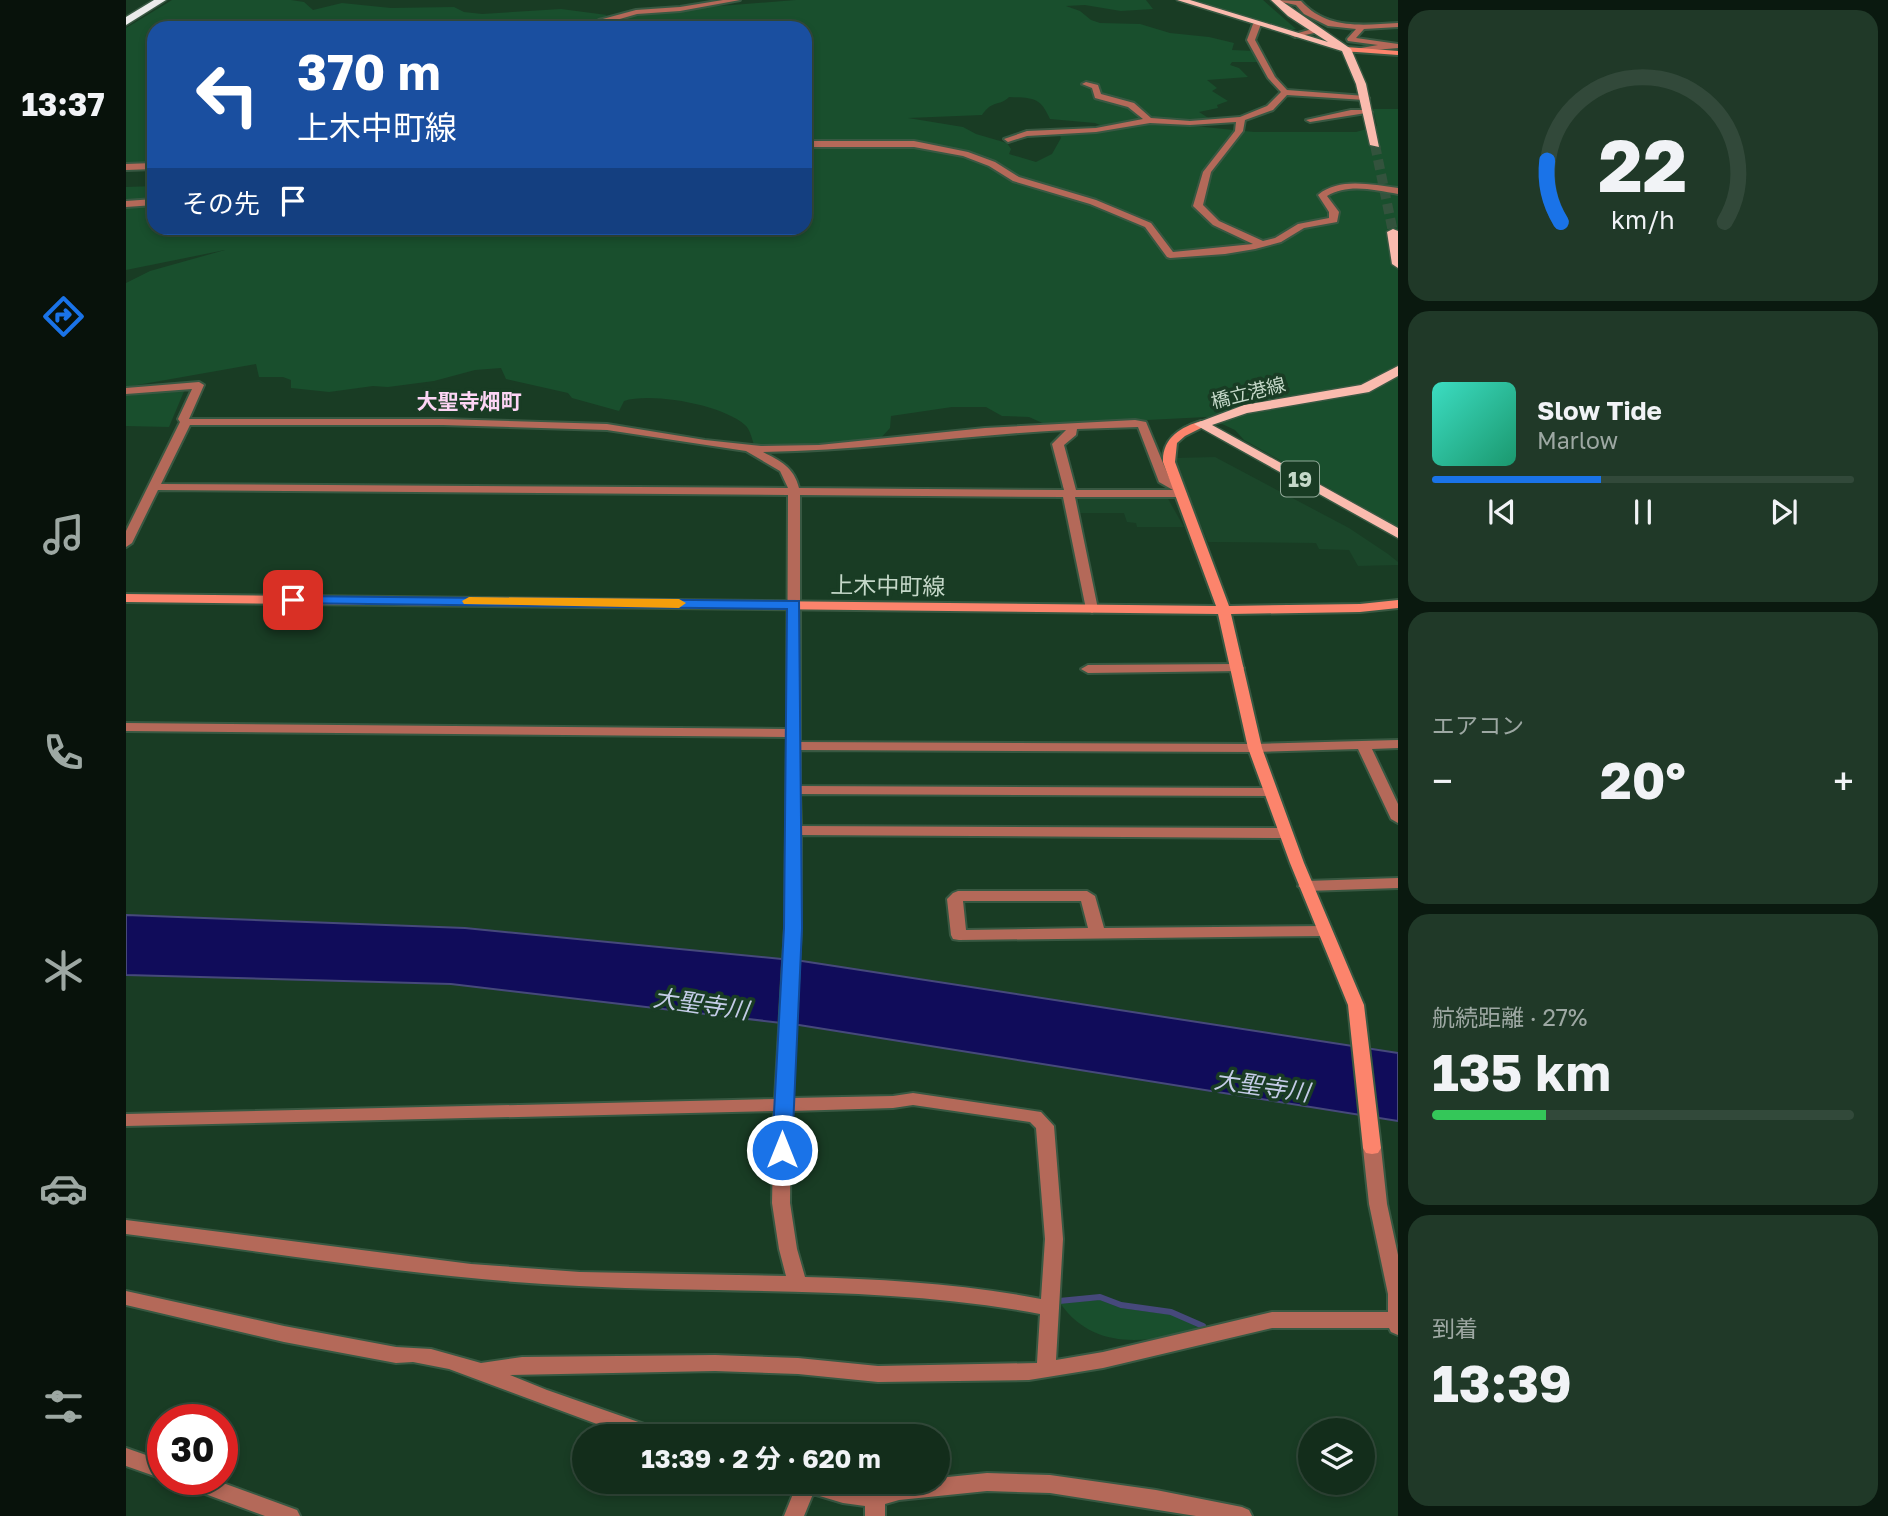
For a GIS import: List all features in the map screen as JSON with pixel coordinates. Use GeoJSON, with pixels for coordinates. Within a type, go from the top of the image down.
{"type":"FeatureCollection","features":[{"type":"Feature","properties":{"kind":"highway"},"geometry":{"type":"LineString","coordinates":[[126,13],[148,0]]}},
{"type":"Feature","properties":{"kind":"highway"},"geometry":{"type":"LineString","coordinates":[[126,22],[161,0]]}},
{"type":"Feature","properties":{"kind":"main road"},"geometry":{"type":"LineString","coordinates":[[1181,0],[1350,49],[1398,53]]}},
{"type":"Feature","properties":{"kind":"main road"},"geometry":{"type":"LineString","coordinates":[[1275,0],[1316,30],[1350,49],[1375,145]]}},
{"type":"Feature","properties":{"kind":"main road"},"geometry":{"type":"LineString","coordinates":[[1392,232],[1398,264]]}},
{"type":"Feature","properties":{"kind":"main road","name":"橋立港線"},"geometry":{"type":"LineString","coordinates":[[1201,424],[1244,409],[1364,389],[1398,370]]}},
{"type":"Feature","properties":{"kind":"main road"},"geometry":{"type":"LineString","coordinates":[[1201,424],[1177,436],[1168,448],[1169,462],[1224,610],[1255,748],[1270,793],[1356,1005],[1372,1148]]}},
{"type":"Feature","properties":{"kind":"main road","name":"橋立港線"},"geometry":{"type":"LineString","coordinates":[[1201,424],[1398,534]]}},
{"type":"Feature","properties":{"kind":"main road","name":"上木中町線"},"geometry":{"type":"LineString","coordinates":[[126,598],[1224,610],[1360,608],[1398,604]]}},
{"type":"Feature","properties":{"kind":"street"},"geometry":{"type":"LineString","coordinates":[[605,21],[624,14],[736,0]]}},
{"type":"Feature","properties":{"kind":"street"},"geometry":{"type":"LineString","coordinates":[[1275,0],[1298,3],[1320,21],[1361,28],[1398,25]]}},
{"type":"Feature","properties":{"kind":"street"},"geometry":{"type":"LineString","coordinates":[[652,1],[706,1],[711,4]]}},
{"type":"Feature","properties":{"kind":"street"},"geometry":{"type":"LineString","coordinates":[[1257,24],[1251,40],[1272,78],[1285,92],[1364,97]]}},
{"type":"Feature","properties":{"kind":"street"},"geometry":{"type":"LineString","coordinates":[[1350,49],[1397,47],[1396,44],[1351,39],[1361,28]]}},
{"type":"Feature","properties":{"kind":"street"},"geometry":{"type":"LineString","coordinates":[[1295,35],[1316,30]]}},
{"type":"Feature","properties":{"kind":"street"},"geometry":{"type":"LineString","coordinates":[[1086,84],[1095,87],[1098,96],[1131,105],[1150,120]]}},
{"type":"Feature","properties":{"kind":"street"},"geometry":{"type":"LineString","coordinates":[[1008,139],[1027,134],[1097,130],[1150,120],[1189,123],[1241,119],[1270,108],[1285,92]]}},
{"type":"Feature","properties":{"kind":"street"},"geometry":{"type":"LineString","coordinates":[[1310,120],[1351,112],[1368,112]]}},
{"type":"Feature","properties":{"kind":"street"},"geometry":{"type":"LineString","coordinates":[[1241,119],[1239,131],[1207,172],[1198,206],[1216,223],[1261,244]]}},
{"type":"Feature","properties":{"kind":"street"},"geometry":{"type":"LineString","coordinates":[[812,145],[914,144],[972,156],[992,164],[1016,179],[1093,202],[1148,225],[1170,255],[1225,251],[1261,244],[1278,240],[1301,226],[1334,220],[1334,212],[1323,198],[1323,192],[1351,187],[1398,191]]}},
{"type":"Feature","properties":{"kind":"street"},"geometry":{"type":"LineString","coordinates":[[126,167],[147,166]]}},
{"type":"Feature","properties":{"kind":"street"},"geometry":{"type":"LineString","coordinates":[[126,204],[147,202]]}},
{"type":"Feature","properties":{"kind":"street"},"geometry":{"type":"LineString","coordinates":[[126,391],[199,385],[183,419],[186,422]]}},
{"type":"Feature","properties":{"kind":"street"},"geometry":{"type":"LineString","coordinates":[[186,422],[443,422],[607,427],[705,443],[747,447],[819,448],[977,432],[1127,422],[1142,424],[1165,482],[1180,492]]}},
{"type":"Feature","properties":{"kind":"street"},"geometry":{"type":"LineString","coordinates":[[126,543],[186,422]]}},
{"type":"Feature","properties":{"kind":"street"},"geometry":{"type":"LineString","coordinates":[[1071,427],[1072,433],[1058,444],[1092,609]]}},
{"type":"Feature","properties":{"kind":"street"},"geometry":{"type":"LineString","coordinates":[[747,447],[786,469],[794,491],[793,938],[785,1057],[781,1203],[788,1249],[797,1283]]}},
{"type":"Feature","properties":{"kind":"street"},"geometry":{"type":"LineString","coordinates":[[155,487],[1180,492]]}},
{"type":"Feature","properties":{"kind":"street"},"geometry":{"type":"LineString","coordinates":[[1088,669],[1237,668]]}},
{"type":"Feature","properties":{"kind":"street"},"geometry":{"type":"LineString","coordinates":[[126,727],[1255,748],[1398,744]]}},
{"type":"Feature","properties":{"kind":"street"},"geometry":{"type":"LineString","coordinates":[[1363,744],[1398,819]]}},
{"type":"Feature","properties":{"kind":"street"},"geometry":{"type":"LineString","coordinates":[[794,790],[1270,793]]}},
{"type":"Feature","properties":{"kind":"street"},"geometry":{"type":"LineString","coordinates":[[793,830],[1285,832]]}},
{"type":"Feature","properties":{"kind":"street"},"geometry":{"type":"LineString","coordinates":[[1306,886],[1398,883]]}},
{"type":"Feature","properties":{"kind":"street"},"geometry":{"type":"LineString","coordinates":[[1097,933],[1087,897],[958,896],[955,899],[959,934],[1097,933],[1324,931]]}},
{"type":"Feature","properties":{"kind":"street"},"geometry":{"type":"LineString","coordinates":[[126,1120],[783,1105],[925,1099],[1035,1116],[1045,1126],[1054,1217],[1046,1370]]}},
{"type":"Feature","properties":{"kind":"street"},"geometry":{"type":"LineString","coordinates":[[1372,1148],[1378,1204],[1397,1294],[1398,1327]]}},
{"type":"Feature","properties":{"kind":"street"},"geometry":{"type":"LineString","coordinates":[[126,1227],[471,1271],[580,1279],[797,1283],[906,1289],[1002,1299],[1049,1308]]}},
{"type":"Feature","properties":{"kind":"street"},"geometry":{"type":"LineString","coordinates":[[126,1298],[284,1334],[396,1355],[409,1353],[482,1371],[538,1395],[620,1424]]}},
{"type":"Feature","properties":{"kind":"street"},"geometry":{"type":"LineString","coordinates":[[482,1371],[522,1365],[715,1363],[798,1366],[878,1374],[1046,1370],[1103,1360],[1272,1320],[1398,1320]]}},
{"type":"Feature","properties":{"kind":"street"},"geometry":{"type":"LineString","coordinates":[[126,1457],[147,1464]]}},
{"type":"Feature","properties":{"kind":"street"},"geometry":{"type":"LineString","coordinates":[[837,1494],[875,1507],[899,1491],[987,1482],[1035,1483],[1156,1499],[1242,1516]]}},
{"type":"Feature","properties":{"kind":"street"},"geometry":{"type":"LineString","coordinates":[[794,1516],[801,1494]]}},
{"type":"Feature","properties":{"kind":"street"},"geometry":{"type":"LineString","coordinates":[[232,1495],[290,1516]]}},
{"type":"Feature","properties":{"kind":"shaded area"},"geometry":{"type":"Polygon","coordinates":[[[172,0],[291,0],[304,2],[313,10],[342,3],[391,8],[454,7],[464,12],[482,14],[561,9],[607,15],[598,21],[147,21],[147,170],[126,171],[126,28],[172,0]]]}},
{"type":"Feature","properties":{"kind":"shaded area"},"geometry":{"type":"Polygon","coordinates":[[[796,0],[1146,0],[1153,9],[1121,11],[1085,5],[1066,6],[1100,23],[1140,24],[1170,33],[1234,43],[1232,50],[1255,51],[1259,62],[1232,62],[1230,65],[1239,68],[1248,77],[1207,80],[1217,88],[1212,91],[1228,101],[1217,105],[1218,108],[1199,112],[1210,119],[1145,120],[1105,127],[1095,123],[1050,119],[1043,106],[1035,100],[1009,97],[989,107],[982,115],[908,118],[963,127],[976,134],[1007,143],[1011,149],[1009,154],[1036,162],[1052,154],[1061,138],[1059,134],[1154,122],[1254,132],[1356,132],[1377,126],[1373,109],[1398,109],[1398,527],[1244,440],[1235,430],[1207,417],[1047,425],[1029,417],[1002,416],[986,407],[952,407],[891,416],[890,428],[878,441],[821,445],[754,445],[745,425],[735,418],[704,406],[652,398],[624,401],[619,411],[572,398],[568,393],[506,379],[501,368],[475,370],[434,381],[329,392],[291,388],[291,380],[283,377],[259,377],[256,364],[126,387],[126,283],[150,271],[225,250],[126,270],[126,187],[147,186],[147,235],[812,235],[812,21],[614,21],[619,17],[643,12],[796,0]]]}},
{"type":"Feature","properties":{"kind":"shaded area"},"geometry":{"type":"Polygon","coordinates":[[[1191,0],[1263,0],[1296,29],[1291,30],[1191,0]]]}},
{"type":"Feature","properties":{"kind":"shaded area"},"geometry":{"type":"Polygon","coordinates":[[[185,389],[169,427],[126,426],[126,396],[185,389]]]}},
{"type":"Feature","properties":{"kind":"shaded area"},"geometry":{"type":"Polygon","coordinates":[[[1215,457],[1349,528],[1388,554],[1398,565],[1358,566],[1349,550],[1319,549],[1316,543],[1208,542],[1175,458],[1215,457]]]}},
{"type":"Feature","properties":{"kind":"shaded area"},"geometry":{"type":"Polygon","coordinates":[[[1078,497],[1167,497],[1184,527],[1137,527],[1136,523],[1127,522],[1124,513],[1080,513],[1078,497]]]}},
{"type":"Feature","properties":{"kind":"shaded area"},"geometry":{"type":"Polygon","coordinates":[[[1100,1300],[1121,1308],[1173,1315],[1202,1329],[1144,1339],[1107,1337],[1074,1319],[1060,1303],[1100,1300]]]}},
{"type":"Feature","properties":{"kind":"water","name":"大聖寺川"},"geometry":{"type":"Polygon","coordinates":[[[126,915],[465,928],[802,961],[1398,1053],[1398,1121],[799,1025],[451,984],[126,975],[126,915]]]}},
{"type":"Feature","properties":{"kind":"waterway"},"geometry":{"type":"LineString","coordinates":[[1059,1301],[1100,1297],[1121,1305],[1171,1312],[1203,1326]]}},
{"type":"Feature","properties":{"kind":"tunnel"},"geometry":{"type":"LineString","coordinates":[[1375,145],[1393,232]]}},
{"type":"Feature","properties":{"kind":"slow traffic"},"geometry":{"type":"LineString","coordinates":[[469,601],[679,603]]}},
{"type":"Feature","properties":{"kind":"district","name":"大聖寺畑町"},"geometry":{"type":"Point","coordinates":[469,401]}},
{"type":"Feature","properties":{"kind":"route"},"geometry":{"type":"LineString","coordinates":[[293,600],[794,604],[793,928],[782,1150]]}}]}
